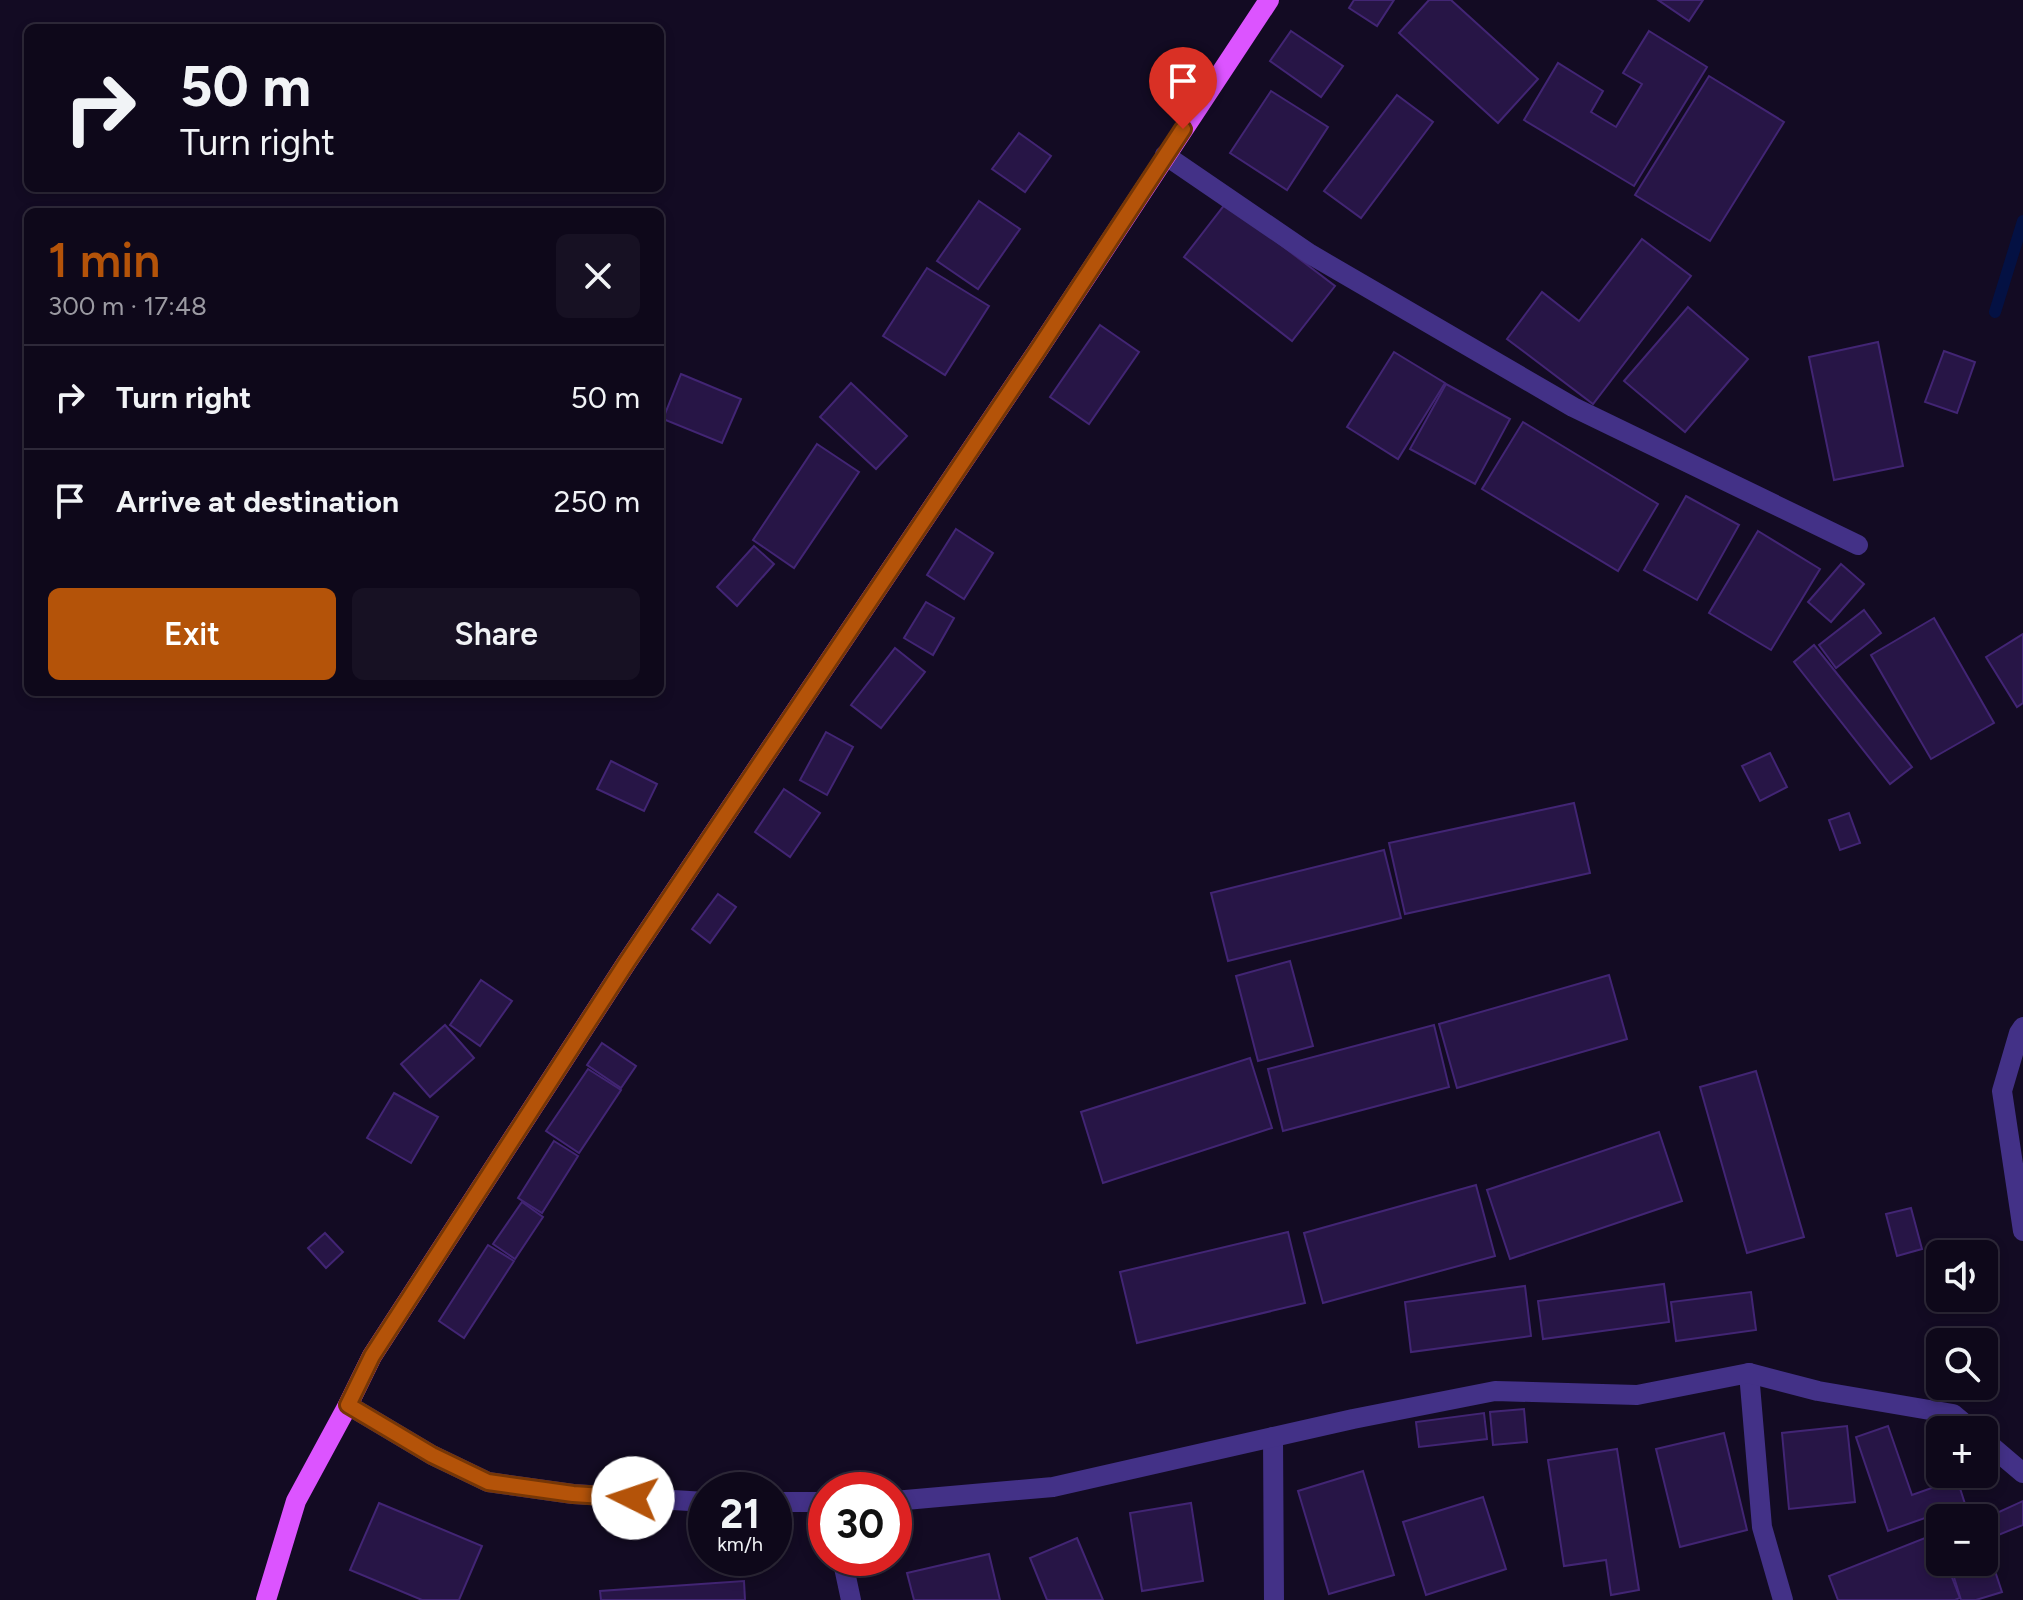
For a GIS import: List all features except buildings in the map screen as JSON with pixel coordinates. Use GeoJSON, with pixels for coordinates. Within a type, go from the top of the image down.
{"type":"FeatureCollection","features":[{"type":"Feature","properties":{"kind":"main road"},"geometry":{"type":"LineString","coordinates":[[266,1600],[296,1501],[372,1356],[627,962],[1269,0]]}},
{"type":"Feature","properties":{"kind":"street"},"geometry":{"type":"LineString","coordinates":[[1165,155],[1310,254],[1573,407],[1858,545]]}},
{"type":"Feature","properties":{"kind":"street"},"geometry":{"type":"LineString","coordinates":[[2023,1027],[2002,1091],[2023,1231]]}},
{"type":"Feature","properties":{"kind":"street"},"geometry":{"type":"LineString","coordinates":[[1749,1373],[1762,1527],[1783,1600]]}},
{"type":"Feature","properties":{"kind":"street"},"geometry":{"type":"LineString","coordinates":[[912,1499],[1053,1487],[1495,1391],[1637,1395],[1749,1373],[1818,1391],[1955,1416]]}},
{"type":"Feature","properties":{"kind":"street"},"geometry":{"type":"LineString","coordinates":[[348,1405],[432,1455],[488,1482],[573,1494],[688,1501]]}},
{"type":"Feature","properties":{"kind":"street"},"geometry":{"type":"LineString","coordinates":[[1273,1437],[1274,1600]]}},
{"type":"Feature","properties":{"kind":"street"},"geometry":{"type":"LineString","coordinates":[[1998,1452],[2023,1473]]}},
{"type":"Feature","properties":{"kind":"street"},"geometry":{"type":"LineString","coordinates":[[846,1576],[851,1600]]}},
{"type":"Feature","properties":{"kind":"waterway"},"geometry":{"type":"LineString","coordinates":[[1995,312],[2023,221]]}},
{"type":"Feature","properties":{"kind":"route"},"geometry":{"type":"LineString","coordinates":[[633,1498],[573,1494],[488,1482],[432,1455],[348,1405],[372,1356],[627,962],[1183,129]]}}]}
